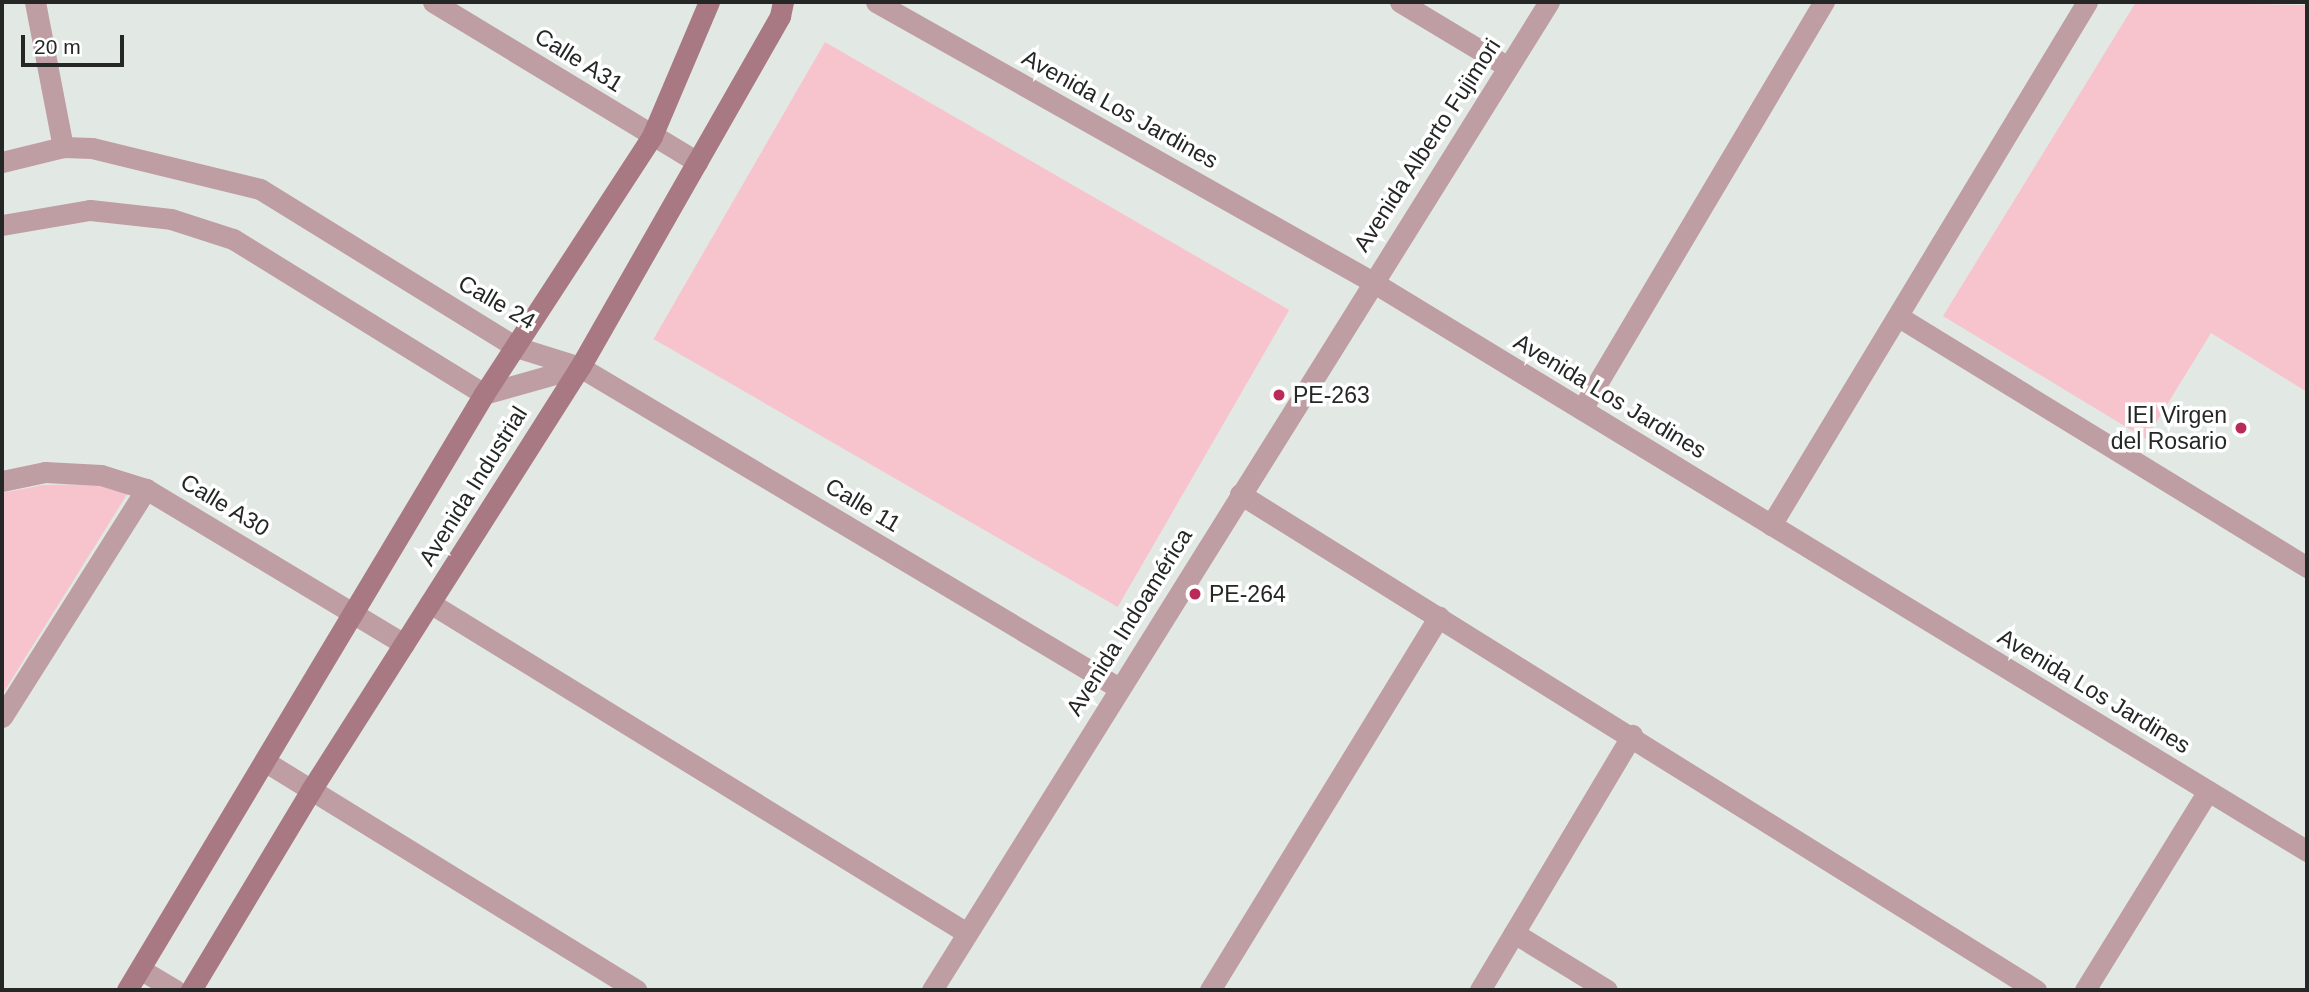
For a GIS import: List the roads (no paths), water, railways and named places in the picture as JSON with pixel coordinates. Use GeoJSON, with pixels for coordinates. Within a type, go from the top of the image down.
{"type":"FeatureCollection","features":[{"type":"Feature","properties":{"kind":"main road","name":"Avenida Industrial"},"geometry":{"type":"LineString","coordinates":[[127,990],[484,394],[652,136],[709,2]]}},
{"type":"Feature","properties":{"kind":"main road","name":"Avenida Industrial"},"geometry":{"type":"LineString","coordinates":[[191,990],[311,790],[580,367],[780,16],[783,2]]}},
{"type":"Feature","properties":{"kind":"street"},"geometry":{"type":"LineString","coordinates":[[35,2],[64,147]]}},
{"type":"Feature","properties":{"kind":"street","name":"Calle A31"},"geometry":{"type":"LineString","coordinates":[[436,2],[697,162]]}},
{"type":"Feature","properties":{"kind":"street","name":"Avenida Los Jardines"},"geometry":{"type":"LineString","coordinates":[[876,2],[1371,281],[2307,852]]}},
{"type":"Feature","properties":{"kind":"street"},"geometry":{"type":"LineString","coordinates":[[1400,2],[1508,67]]}},
{"type":"Feature","properties":{"kind":"street","name":"Avenida Alberto Fujimori"},"geometry":{"type":"LineString","coordinates":[[1371,281],[1549,2]]}},
{"type":"Feature","properties":{"kind":"street"},"geometry":{"type":"LineString","coordinates":[[1582,409],[1824,2]]}},
{"type":"Feature","properties":{"kind":"street"},"geometry":{"type":"LineString","coordinates":[[1771,525],[2087,2]]}},
{"type":"Feature","properties":{"kind":"street","name":"Calle 24"},"geometry":{"type":"LineString","coordinates":[[2,162],[64,147],[174,164],[260,189],[516,347],[580,367]]}},
{"type":"Feature","properties":{"kind":"street"},"geometry":{"type":"LineString","coordinates":[[2,225],[90,210],[171,219],[233,239],[484,394],[580,367]]}},
{"type":"Feature","properties":{"kind":"street","name":"Avenida Indoamérica"},"geometry":{"type":"LineString","coordinates":[[932,990],[1371,281]]}},
{"type":"Feature","properties":{"kind":"street"},"geometry":{"type":"LineString","coordinates":[[1899,317],[2307,567]]}},
{"type":"Feature","properties":{"kind":"street","name":"Calle 11"},"geometry":{"type":"LineString","coordinates":[[580,367],[1119,688]]}},
{"type":"Feature","properties":{"kind":"street","name":"Calle A30"},"geometry":{"type":"LineString","coordinates":[[2,481],[59,472],[101,475],[146,489],[355,612],[404,644]]}},
{"type":"Feature","properties":{"kind":"street"},"geometry":{"type":"LineString","coordinates":[[2,717],[146,489]]}},
{"type":"Feature","properties":{"kind":"street"},"geometry":{"type":"LineString","coordinates":[[1240,494],[1632,735],[2036,990]]}},
{"type":"Feature","properties":{"kind":"street"},"geometry":{"type":"LineString","coordinates":[[430,603],[967,933]]}},
{"type":"Feature","properties":{"kind":"street"},"geometry":{"type":"LineString","coordinates":[[1210,990],[1439,617]]}},
{"type":"Feature","properties":{"kind":"street"},"geometry":{"type":"LineString","coordinates":[[1480,990],[1632,735]]}},
{"type":"Feature","properties":{"kind":"street"},"geometry":{"type":"LineString","coordinates":[[265,762],[636,990]]}},
{"type":"Feature","properties":{"kind":"street"},"geometry":{"type":"LineString","coordinates":[[2085,990],[2208,791]]}},
{"type":"Feature","properties":{"kind":"street"},"geometry":{"type":"LineString","coordinates":[[1514,933],[1607,990]]}},
{"type":"Feature","properties":{"kind":"street"},"geometry":{"type":"LineString","coordinates":[[141,969],[176,990]]}},
{"type":"Feature","properties":{"kind":"place","name":"PE-263"},"geometry":{"type":"Point","coordinates":[1279,395]}},
{"type":"Feature","properties":{"kind":"place","name":"IEI Virgen del Rosario"},"geometry":{"type":"Point","coordinates":[2241,428]}},
{"type":"Feature","properties":{"kind":"place","name":"PE-264"},"geometry":{"type":"Point","coordinates":[1195,594]}}]}
